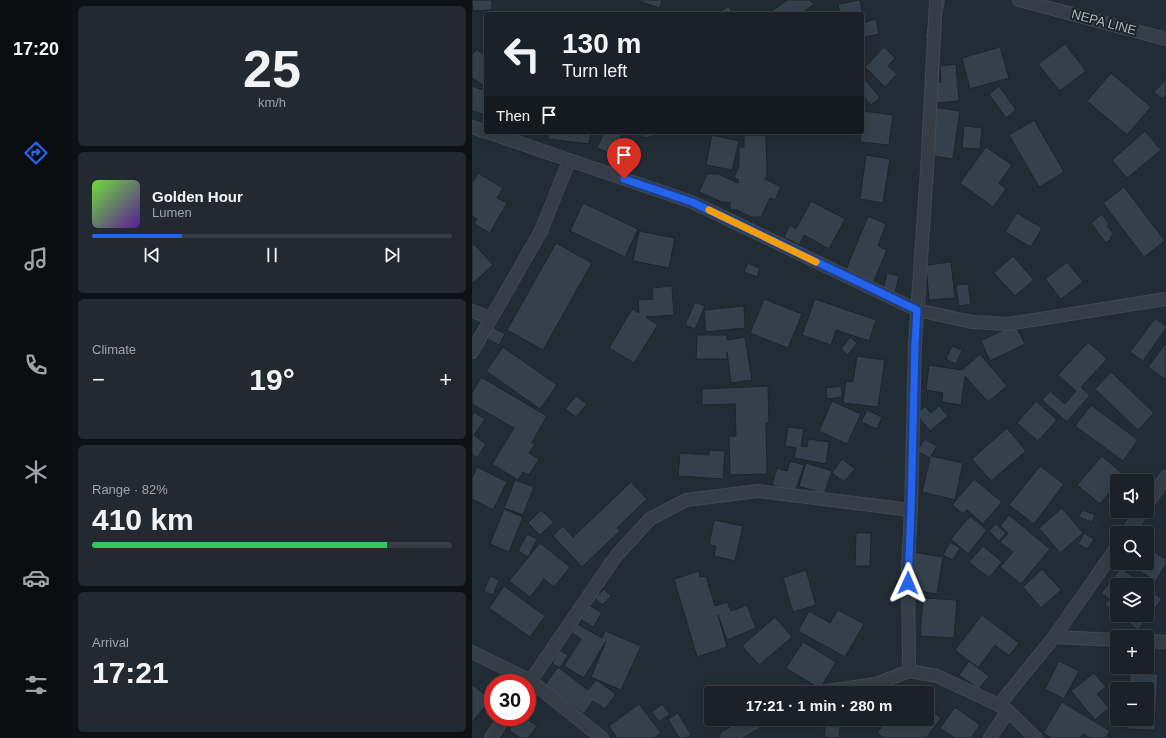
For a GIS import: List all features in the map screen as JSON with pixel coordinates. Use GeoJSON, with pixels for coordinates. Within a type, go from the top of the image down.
{"type":"FeatureCollection","features":[{"type":"Feature","properties":{"kind":"street"},"geometry":{"type":"LineString","coordinates":[[909,671],[908,568],[915,344],[927,170],[936,0]]}},
{"type":"Feature","properties":{"kind":"street","name":"NEPA LINE"},"geometry":{"type":"LineString","coordinates":[[1019,0],[1166,39]]}},
{"type":"Feature","properties":{"kind":"street"},"geometry":{"type":"LineString","coordinates":[[472,127],[484,131]]}},
{"type":"Feature","properties":{"kind":"street"},"geometry":{"type":"LineString","coordinates":[[493,134],[692,202],[917,310],[972,322],[1008,324],[1166,299]]}},
{"type":"Feature","properties":{"kind":"street"},"geometry":{"type":"LineString","coordinates":[[472,352],[541,231],[569,161]]}},
{"type":"Feature","properties":{"kind":"street"},"geometry":{"type":"LineString","coordinates":[[472,310],[491,318]]}},
{"type":"Feature","properties":{"kind":"street"},"geometry":{"type":"LineString","coordinates":[[1154,494],[1166,477]]}},
{"type":"Feature","properties":{"kind":"street"},"geometry":{"type":"LineString","coordinates":[[536,674],[616,556],[650,519],[686,500],[758,491],[911,510]]}},
{"type":"Feature","properties":{"kind":"street"},"geometry":{"type":"LineString","coordinates":[[990,738],[1004,708],[1110,557]]}},
{"type":"Feature","properties":{"kind":"street"},"geometry":{"type":"LineString","coordinates":[[1054,638],[1110,640]]}},
{"type":"Feature","properties":{"kind":"street"},"geometry":{"type":"LineString","coordinates":[[1154,641],[1166,642]]}},
{"type":"Feature","properties":{"kind":"street"},"geometry":{"type":"LineString","coordinates":[[472,652],[511,674]]}},
{"type":"Feature","properties":{"kind":"street"},"geometry":{"type":"LineString","coordinates":[[862,686],[876,684],[909,671],[937,676],[1004,708],[1036,738]]}},
{"type":"Feature","properties":{"kind":"street"},"geometry":{"type":"LineString","coordinates":[[536,689],[602,738]]}},
{"type":"Feature","properties":{"kind":"street"},"geometry":{"type":"LineString","coordinates":[[491,738],[499,726]]}},
{"type":"Feature","properties":{"kind":"street"},"geometry":{"type":"LineString","coordinates":[[727,738],[747,726]]}},
{"type":"Feature","properties":{"kind":"building"},"geometry":{"type":"Polygon","coordinates":[[[472,0],[492,0],[492,10],[473,11],[472,0]]]}},
{"type":"Feature","properties":{"kind":"building"},"geometry":{"type":"Polygon","coordinates":[[[662,0],[660,8],[638,1],[662,0]]]}},
{"type":"Feature","properties":{"kind":"building"},"geometry":{"type":"Polygon","coordinates":[[[787,0],[810,0],[814,4],[804,12],[771,12],[787,0]]]}},
{"type":"Feature","properties":{"kind":"building"},"geometry":{"type":"Polygon","coordinates":[[[860,0],[862,12],[840,12],[838,4],[860,0]]]}},
{"type":"Feature","properties":{"kind":"building"},"geometry":{"type":"Polygon","coordinates":[[[932,0],[946,0],[938,40],[925,38],[932,0]]]}},
{"type":"Feature","properties":{"kind":"building"},"geometry":{"type":"Polygon","coordinates":[[[729,6],[732,12],[719,12],[729,6]]]}},
{"type":"Feature","properties":{"kind":"building"},"geometry":{"type":"Polygon","coordinates":[[[876,19],[879,34],[865,37],[864,22],[876,19]]]}},
{"type":"Feature","properties":{"kind":"building"},"geometry":{"type":"Polygon","coordinates":[[[1065,44],[1086,71],[1060,91],[1038,64],[1065,44]]]}},
{"type":"Feature","properties":{"kind":"building"},"geometry":{"type":"Polygon","coordinates":[[[884,47],[895,58],[888,66],[897,74],[885,87],[865,67],[884,47]]]}},
{"type":"Feature","properties":{"kind":"building"},"geometry":{"type":"Polygon","coordinates":[[[1000,47],[1009,78],[970,89],[962,58],[1000,47]]]}},
{"type":"Feature","properties":{"kind":"building"},"geometry":{"type":"Polygon","coordinates":[[[476,49],[484,55],[484,86],[472,78],[472,55],[476,49]]]}},
{"type":"Feature","properties":{"kind":"building"},"geometry":{"type":"Polygon","coordinates":[[[956,64],[959,101],[935,103],[933,83],[941,82],[940,66],[956,64]]]}},
{"type":"Feature","properties":{"kind":"building"},"geometry":{"type":"Polygon","coordinates":[[[1111,73],[1151,107],[1127,135],[1087,101],[1111,73]]]}},
{"type":"Feature","properties":{"kind":"building"},"geometry":{"type":"Polygon","coordinates":[[[864,78],[880,98],[871,105],[864,97],[864,78]]]}},
{"type":"Feature","properties":{"kind":"building"},"geometry":{"type":"Polygon","coordinates":[[[1166,79],[1166,95],[1162,99],[1154,92],[1166,79]]]}},
{"type":"Feature","properties":{"kind":"building"},"geometry":{"type":"Polygon","coordinates":[[[472,86],[484,90],[484,114],[472,111],[472,86]]]}},
{"type":"Feature","properties":{"kind":"building"},"geometry":{"type":"Polygon","coordinates":[[[999,86],[1016,110],[1006,118],[989,94],[999,86]]]}},
{"type":"Feature","properties":{"kind":"building"},"geometry":{"type":"Polygon","coordinates":[[[933,107],[960,111],[953,159],[926,155],[933,107]]]}},
{"type":"Feature","properties":{"kind":"building"},"geometry":{"type":"Polygon","coordinates":[[[864,111],[893,115],[889,145],[860,142],[861,134],[864,134],[864,111]]]}},
{"type":"Feature","properties":{"kind":"building"},"geometry":{"type":"Polygon","coordinates":[[[1034,120],[1064,172],[1039,187],[1009,135],[1034,120]]]}},
{"type":"Feature","properties":{"kind":"building"},"geometry":{"type":"Polygon","coordinates":[[[964,126],[982,128],[980,149],[962,148],[964,126]]]}},
{"type":"Feature","properties":{"kind":"building"},"geometry":{"type":"Polygon","coordinates":[[[1145,131],[1161,150],[1127,178],[1112,160],[1145,131]]]}},
{"type":"Feature","properties":{"kind":"building"},"geometry":{"type":"Polygon","coordinates":[[[549,134],[591,134],[589,144],[548,139],[549,134]]]}},
{"type":"Feature","properties":{"kind":"building"},"geometry":{"type":"Polygon","coordinates":[[[603,134],[622,134],[614,155],[597,148],[603,134]]]}},
{"type":"Feature","properties":{"kind":"building"},"geometry":{"type":"Polygon","coordinates":[[[642,134],[652,134],[653,136],[643,138],[642,134]]]}},
{"type":"Feature","properties":{"kind":"building"},"geometry":{"type":"Polygon","coordinates":[[[712,135],[739,141],[732,170],[706,165],[712,135]]]}},
{"type":"Feature","properties":{"kind":"building"},"geometry":{"type":"Polygon","coordinates":[[[744,135],[766,135],[767,175],[765,179],[781,187],[775,200],[770,198],[761,217],[751,217],[737,210],[730,210],[730,202],[722,202],[699,192],[707,174],[718,174],[738,183],[739,180],[734,177],[739,167],[739,147],[744,147],[744,135]]]}},
{"type":"Feature","properties":{"kind":"building"},"geometry":{"type":"Polygon","coordinates":[[[986,147],[1012,165],[999,183],[1006,189],[993,207],[960,183],[986,147]]]}},
{"type":"Feature","properties":{"kind":"building"},"geometry":{"type":"Polygon","coordinates":[[[866,155],[890,159],[883,203],[860,199],[866,155]]]}},
{"type":"Feature","properties":{"kind":"building"},"geometry":{"type":"Polygon","coordinates":[[[478,173],[503,188],[497,198],[507,203],[490,233],[474,224],[477,219],[472,216],[472,183],[478,173]]]}},
{"type":"Feature","properties":{"kind":"building"},"geometry":{"type":"Polygon","coordinates":[[[1124,187],[1165,241],[1144,257],[1103,203],[1124,187]]]}},
{"type":"Feature","properties":{"kind":"building"},"geometry":{"type":"Polygon","coordinates":[[[811,201],[845,219],[829,249],[804,235],[799,245],[784,237],[790,225],[796,229],[811,201]]]}},
{"type":"Feature","properties":{"kind":"building"},"geometry":{"type":"Polygon","coordinates":[[[583,203],[638,229],[625,257],[570,231],[583,203]]]}},
{"type":"Feature","properties":{"kind":"building"},"geometry":{"type":"Polygon","coordinates":[[[1017,213],[1042,228],[1031,247],[1005,232],[1017,213]]]}},
{"type":"Feature","properties":{"kind":"building"},"geometry":{"type":"Polygon","coordinates":[[[1102,214],[1109,224],[1107,226],[1114,234],[1106,243],[1091,223],[1102,214]]]}},
{"type":"Feature","properties":{"kind":"building"},"geometry":{"type":"Polygon","coordinates":[[[868,216],[886,224],[878,246],[887,250],[873,283],[845,272],[868,216]]]}},
{"type":"Feature","properties":{"kind":"building"},"geometry":{"type":"Polygon","coordinates":[[[639,231],[675,238],[669,268],[633,261],[639,231]]]}},
{"type":"Feature","properties":{"kind":"building"},"geometry":{"type":"Polygon","coordinates":[[[556,243],[592,263],[543,350],[507,330],[556,243]]]}},
{"type":"Feature","properties":{"kind":"building"},"geometry":{"type":"Polygon","coordinates":[[[474,244],[493,265],[472,284],[472,246],[474,244]]]}},
{"type":"Feature","properties":{"kind":"building"},"geometry":{"type":"Polygon","coordinates":[[[1013,256],[1034,280],[1015,296],[994,273],[1013,256]]]}},
{"type":"Feature","properties":{"kind":"building"},"geometry":{"type":"Polygon","coordinates":[[[951,262],[955,298],[929,300],[926,265],[951,262]]]}},
{"type":"Feature","properties":{"kind":"building"},"geometry":{"type":"Polygon","coordinates":[[[1067,262],[1083,282],[1061,299],[1045,279],[1067,262]]]}},
{"type":"Feature","properties":{"kind":"building"},"geometry":{"type":"Polygon","coordinates":[[[748,263],[760,268],[757,277],[744,272],[748,263]]]}},
{"type":"Feature","properties":{"kind":"building"},"geometry":{"type":"Polygon","coordinates":[[[887,273],[899,276],[895,292],[883,289],[887,273]]]}},
{"type":"Feature","properties":{"kind":"building"},"geometry":{"type":"Polygon","coordinates":[[[968,284],[971,304],[959,306],[956,285],[968,284]]]}},
{"type":"Feature","properties":{"kind":"building"},"geometry":{"type":"Polygon","coordinates":[[[672,286],[674,315],[646,317],[658,325],[634,363],[609,348],[632,309],[639,313],[638,300],[653,299],[652,288],[672,286]]]}},
{"type":"Feature","properties":{"kind":"building"},"geometry":{"type":"Polygon","coordinates":[[[764,299],[802,314],[788,348],[750,333],[764,299]]]}},
{"type":"Feature","properties":{"kind":"building"},"geometry":{"type":"Polygon","coordinates":[[[815,299],[876,320],[869,341],[836,330],[831,345],[802,335],[815,299]]]}},
{"type":"Feature","properties":{"kind":"building"},"geometry":{"type":"Polygon","coordinates":[[[695,302],[705,306],[695,329],[685,325],[695,302]]]}},
{"type":"Feature","properties":{"kind":"building"},"geometry":{"type":"Polygon","coordinates":[[[744,306],[745,328],[706,332],[704,310],[744,306]]]}},
{"type":"Feature","properties":{"kind":"building"},"geometry":{"type":"Polygon","coordinates":[[[1155,318],[1166,326],[1166,328],[1143,361],[1130,352],[1155,318]]]}},
{"type":"Feature","properties":{"kind":"building"},"geometry":{"type":"Polygon","coordinates":[[[1015,324],[1025,344],[990,361],[981,341],[1015,324]]]}},
{"type":"Feature","properties":{"kind":"building"},"geometry":{"type":"Polygon","coordinates":[[[492,327],[505,334],[499,345],[486,338],[492,327]]]}},
{"type":"Feature","properties":{"kind":"building"},"geometry":{"type":"Polygon","coordinates":[[[697,335],[727,335],[727,340],[745,337],[752,380],[731,383],[727,352],[727,359],[696,359],[697,335]]]}},
{"type":"Feature","properties":{"kind":"building"},"geometry":{"type":"Polygon","coordinates":[[[850,337],[857,343],[848,355],[841,349],[850,337]]]}},
{"type":"Feature","properties":{"kind":"building"},"geometry":{"type":"Polygon","coordinates":[[[1088,342],[1107,359],[1081,387],[1090,395],[1067,422],[1042,400],[1050,391],[1065,404],[1076,391],[1058,375],[1088,342]]]}},
{"type":"Feature","properties":{"kind":"building"},"geometry":{"type":"Polygon","coordinates":[[[1166,343],[1166,380],[1148,367],[1166,343]]]}},
{"type":"Feature","properties":{"kind":"building"},"geometry":{"type":"Polygon","coordinates":[[[952,346],[962,350],[956,364],[946,359],[952,346]]]}},
{"type":"Feature","properties":{"kind":"building"},"geometry":{"type":"Polygon","coordinates":[[[503,347],[557,385],[540,409],[486,371],[503,347]]]}},
{"type":"Feature","properties":{"kind":"building"},"geometry":{"type":"Polygon","coordinates":[[[980,354],[1007,386],[988,402],[965,376],[961,405],[942,402],[943,393],[926,390],[929,365],[962,370],[980,354]]]}},
{"type":"Feature","properties":{"kind":"building"},"geometry":{"type":"Polygon","coordinates":[[[857,356],[885,360],[878,407],[843,403],[846,381],[853,382],[857,356]]]}},
{"type":"Feature","properties":{"kind":"building"},"geometry":{"type":"Polygon","coordinates":[[[1111,372],[1154,413],[1138,430],[1095,389],[1111,372]]]}},
{"type":"Feature","properties":{"kind":"building"},"geometry":{"type":"Polygon","coordinates":[[[481,377],[547,416],[532,442],[535,444],[529,453],[539,459],[529,475],[523,472],[518,480],[492,464],[514,428],[472,404],[472,393],[481,377]]]}},
{"type":"Feature","properties":{"kind":"building"},"geometry":{"type":"Polygon","coordinates":[[[768,386],[769,423],[766,423],[767,474],[730,475],[729,436],[736,436],[735,404],[702,405],[702,389],[768,386]]]}},
{"type":"Feature","properties":{"kind":"building"},"geometry":{"type":"Polygon","coordinates":[[[841,386],[842,397],[827,399],[826,388],[841,386]]]}},
{"type":"Feature","properties":{"kind":"building"},"geometry":{"type":"Polygon","coordinates":[[[576,396],[587,404],[576,417],[565,409],[576,396]]]}},
{"type":"Feature","properties":{"kind":"building"},"geometry":{"type":"Polygon","coordinates":[[[832,401],[861,414],[847,444],[819,431],[832,401]]]}},
{"type":"Feature","properties":{"kind":"building"},"geometry":{"type":"Polygon","coordinates":[[[1036,401],[1057,420],[1038,441],[1017,423],[1036,401]]]}},
{"type":"Feature","properties":{"kind":"building"},"geometry":{"type":"Polygon","coordinates":[[[1091,405],[1138,440],[1123,461],[1075,426],[1091,405]]]}},
{"type":"Feature","properties":{"kind":"building"},"geometry":{"type":"Polygon","coordinates":[[[925,406],[931,413],[939,406],[948,416],[930,431],[916,414],[925,406]]]}},
{"type":"Feature","properties":{"kind":"building"},"geometry":{"type":"Polygon","coordinates":[[[867,410],[882,417],[877,429],[861,422],[867,410]]]}},
{"type":"Feature","properties":{"kind":"building"},"geometry":{"type":"Polygon","coordinates":[[[474,412],[485,419],[474,435],[486,444],[477,458],[472,455],[472,415],[474,412]]]}},
{"type":"Feature","properties":{"kind":"building"},"geometry":{"type":"Polygon","coordinates":[[[788,427],[804,429],[801,446],[807,447],[808,439],[829,442],[826,464],[794,458],[796,448],[785,446],[788,427]]]}},
{"type":"Feature","properties":{"kind":"building"},"geometry":{"type":"Polygon","coordinates":[[[1007,428],[1026,451],[991,481],[972,459],[1007,428]]]}},
{"type":"Feature","properties":{"kind":"building"},"geometry":{"type":"Polygon","coordinates":[[[925,439],[937,446],[931,456],[963,463],[955,500],[922,492],[930,458],[917,451],[925,439]]]}},
{"type":"Feature","properties":{"kind":"building"},"geometry":{"type":"Polygon","coordinates":[[[709,450],[725,451],[723,479],[678,476],[680,453],[709,455],[709,450]]]}},
{"type":"Feature","properties":{"kind":"building"},"geometry":{"type":"Polygon","coordinates":[[[1102,456],[1123,474],[1110,474],[1110,492],[1100,504],[1077,485],[1102,456]]]}},
{"type":"Feature","properties":{"kind":"building"},"geometry":{"type":"Polygon","coordinates":[[[842,459],[855,469],[844,482],[832,473],[842,459]]]}},
{"type":"Feature","properties":{"kind":"building"},"geometry":{"type":"Polygon","coordinates":[[[790,461],[804,465],[795,492],[772,485],[777,468],[787,471],[790,461]]]}},
{"type":"Feature","properties":{"kind":"building"},"geometry":{"type":"Polygon","coordinates":[[[806,463],[832,471],[824,494],[799,486],[806,463]]]}},
{"type":"Feature","properties":{"kind":"building"},"geometry":{"type":"Polygon","coordinates":[[[1040,466],[1064,484],[1034,524],[1009,505],[1040,466]]]}},
{"type":"Feature","properties":{"kind":"building"},"geometry":{"type":"Polygon","coordinates":[[[477,467],[507,482],[493,510],[472,499],[472,478],[477,467]]]}},
{"type":"Feature","properties":{"kind":"building"},"geometry":{"type":"Polygon","coordinates":[[[974,479],[1002,502],[983,524],[967,510],[963,514],[952,505],[974,479]]]}},
{"type":"Feature","properties":{"kind":"building"},"geometry":{"type":"Polygon","coordinates":[[[515,480],[534,487],[523,515],[504,508],[515,480]]]}},
{"type":"Feature","properties":{"kind":"building"},"geometry":{"type":"Polygon","coordinates":[[[631,482],[647,499],[617,528],[620,531],[582,567],[553,536],[563,526],[573,537],[631,482]]]}},
{"type":"Feature","properties":{"kind":"building"},"geometry":{"type":"Polygon","coordinates":[[[1062,508],[1083,533],[1060,553],[1039,528],[1062,508]]]}},
{"type":"Feature","properties":{"kind":"building"},"geometry":{"type":"Polygon","coordinates":[[[504,509],[523,517],[509,552],[490,544],[504,509]]]}},
{"type":"Feature","properties":{"kind":"building"},"geometry":{"type":"Polygon","coordinates":[[[541,510],[554,522],[540,535],[528,523],[541,510]]]}},
{"type":"Feature","properties":{"kind":"building"},"geometry":{"type":"Polygon","coordinates":[[[1082,510],[1095,515],[1092,522],[1079,517],[1082,510]]]}},
{"type":"Feature","properties":{"kind":"building"},"geometry":{"type":"Polygon","coordinates":[[[1009,515],[1050,549],[1021,584],[1000,567],[1013,552],[1000,542],[1008,533],[1000,526],[1009,515]]]}},
{"type":"Feature","properties":{"kind":"building"},"geometry":{"type":"Polygon","coordinates":[[[970,516],[987,530],[968,554],[951,539],[970,516]]]}},
{"type":"Feature","properties":{"kind":"building"},"geometry":{"type":"Polygon","coordinates":[[[714,520],[743,526],[735,561],[714,556],[716,546],[709,545],[714,520]]]}},
{"type":"Feature","properties":{"kind":"building"},"geometry":{"type":"Polygon","coordinates":[[[996,524],[1006,533],[999,541],[989,531],[996,524]]]}},
{"type":"Feature","properties":{"kind":"building"},"geometry":{"type":"Polygon","coordinates":[[[856,533],[871,533],[870,566],[855,566],[856,533]]]}},
{"type":"Feature","properties":{"kind":"building"},"geometry":{"type":"Polygon","coordinates":[[[1084,533],[1094,539],[1087,549],[1078,544],[1084,533]]]}},
{"type":"Feature","properties":{"kind":"building"},"geometry":{"type":"Polygon","coordinates":[[[527,534],[537,539],[528,557],[518,551],[527,534]]]}},
{"type":"Feature","properties":{"kind":"building"},"geometry":{"type":"Polygon","coordinates":[[[950,542],[960,548],[953,560],[943,555],[950,542]]]}},
{"type":"Feature","properties":{"kind":"building"},"geometry":{"type":"Polygon","coordinates":[[[540,543],[570,567],[554,587],[544,579],[530,597],[509,581],[540,543]]]}},
{"type":"Feature","properties":{"kind":"building"},"geometry":{"type":"Polygon","coordinates":[[[983,546],[1002,562],[989,578],[969,562],[983,546]]]}},
{"type":"Feature","properties":{"kind":"building"},"geometry":{"type":"Polygon","coordinates":[[[913,552],[943,557],[937,594],[908,589],[913,552]]]}},
{"type":"Feature","properties":{"kind":"building"},"geometry":{"type":"Polygon","coordinates":[[[1154,552],[1166,559],[1166,564],[1156,581],[1154,578],[1151,578],[1138,570],[1154,570],[1154,552]]]}},
{"type":"Feature","properties":{"kind":"building"},"geometry":{"type":"Polygon","coordinates":[[[1042,569],[1061,590],[1041,608],[1023,587],[1042,569]]]}},
{"type":"Feature","properties":{"kind":"building"},"geometry":{"type":"Polygon","coordinates":[[[806,570],[816,605],[793,612],[783,578],[806,570]]]}},
{"type":"Feature","properties":{"kind":"building"},"geometry":{"type":"Polygon","coordinates":[[[1119,570],[1124,570],[1134,578],[1113,578],[1119,570]]]}},
{"type":"Feature","properties":{"kind":"building"},"geometry":{"type":"Polygon","coordinates":[[[699,571],[700,577],[706,576],[715,606],[727,602],[731,611],[747,605],[756,628],[727,640],[718,615],[727,647],[697,657],[674,579],[699,571]]]}},
{"type":"Feature","properties":{"kind":"building"},"geometry":{"type":"Polygon","coordinates":[[[490,576],[499,580],[493,595],[484,591],[490,576]]]}},
{"type":"Feature","properties":{"kind":"building"},"geometry":{"type":"Polygon","coordinates":[[[1110,582],[1110,609],[1105,605],[1109,599],[1101,593],[1110,582]]]}},
{"type":"Feature","properties":{"kind":"building"},"geometry":{"type":"Polygon","coordinates":[[[504,586],[545,616],[530,637],[489,608],[504,586]]]}},
{"type":"Feature","properties":{"kind":"building"},"geometry":{"type":"Polygon","coordinates":[[[604,589],[611,596],[602,605],[595,598],[604,589]]]}},
{"type":"Feature","properties":{"kind":"building"},"geometry":{"type":"Polygon","coordinates":[[[1154,593],[1162,599],[1154,609],[1154,593]]]}},
{"type":"Feature","properties":{"kind":"building"},"geometry":{"type":"Polygon","coordinates":[[[923,598],[957,600],[954,638],[920,636],[923,598]]]}},
{"type":"Feature","properties":{"kind":"building"},"geometry":{"type":"Polygon","coordinates":[[[589,605],[602,613],[593,627],[580,619],[589,605]]]}},
{"type":"Feature","properties":{"kind":"building"},"geometry":{"type":"Polygon","coordinates":[[[838,610],[864,624],[845,657],[798,631],[809,611],[830,623],[838,610]]]}},
{"type":"Feature","properties":{"kind":"building"},"geometry":{"type":"Polygon","coordinates":[[[982,615],[1019,643],[1009,656],[995,645],[978,668],[955,650],[982,615]]]}},
{"type":"Feature","properties":{"kind":"building"},"geometry":{"type":"Polygon","coordinates":[[[775,617],[792,637],[759,665],[742,646],[775,617]]]}},
{"type":"Feature","properties":{"kind":"building"},"geometry":{"type":"Polygon","coordinates":[[[1127,622],[1144,622],[1138,630],[1127,622]]]}},
{"type":"Feature","properties":{"kind":"building"},"geometry":{"type":"Polygon","coordinates":[[[577,624],[602,638],[605,631],[641,646],[621,690],[591,677],[606,641],[584,678],[564,666],[581,639],[572,633],[577,624]]]}},
{"type":"Feature","properties":{"kind":"building"},"geometry":{"type":"Polygon","coordinates":[[[803,642],[836,662],[822,686],[815,686],[786,668],[803,642]]]}},
{"type":"Feature","properties":{"kind":"building"},"geometry":{"type":"Polygon","coordinates":[[[559,650],[568,655],[560,668],[552,663],[559,650]]]}},
{"type":"Feature","properties":{"kind":"building"},"geometry":{"type":"Polygon","coordinates":[[[969,661],[989,676],[979,689],[959,675],[969,661]]]}},
{"type":"Feature","properties":{"kind":"building"},"geometry":{"type":"Polygon","coordinates":[[[1059,661],[1079,671],[1064,699],[1045,689],[1059,661]]]}},
{"type":"Feature","properties":{"kind":"building"},"geometry":{"type":"Polygon","coordinates":[[[558,667],[588,690],[596,680],[616,694],[605,709],[593,701],[584,714],[545,685],[558,667]]]}},
{"type":"Feature","properties":{"kind":"building"},"geometry":{"type":"Polygon","coordinates":[[[1094,673],[1106,687],[1097,694],[1109,708],[1095,720],[1071,691],[1094,673]]]}},
{"type":"Feature","properties":{"kind":"building"},"geometry":{"type":"Polygon","coordinates":[[[1130,674],[1158,674],[1155,730],[1127,729],[1127,726],[1154,726],[1154,682],[1129,682],[1130,674]]]}},
{"type":"Feature","properties":{"kind":"building"},"geometry":{"type":"Polygon","coordinates":[[[472,684],[484,694],[484,708],[472,722],[472,684]]]}},
{"type":"Feature","properties":{"kind":"building"},"geometry":{"type":"Polygon","coordinates":[[[1062,702],[1110,731],[1106,738],[1090,738],[1083,734],[1080,738],[1052,738],[1043,733],[1062,702]]]}},
{"type":"Feature","properties":{"kind":"building"},"geometry":{"type":"Polygon","coordinates":[[[639,704],[661,733],[654,738],[617,738],[609,726],[639,704]]]}},
{"type":"Feature","properties":{"kind":"building"},"geometry":{"type":"Polygon","coordinates":[[[662,704],[670,714],[659,722],[652,712],[662,704]]]}},
{"type":"Feature","properties":{"kind":"building"},"geometry":{"type":"Polygon","coordinates":[[[955,707],[980,725],[971,738],[955,738],[940,728],[955,707]]]}},
{"type":"Feature","properties":{"kind":"building"},"geometry":{"type":"Polygon","coordinates":[[[934,712],[941,718],[926,738],[884,738],[877,733],[882,726],[934,726],[934,712]]]}},
{"type":"Feature","properties":{"kind":"building"},"geometry":{"type":"Polygon","coordinates":[[[678,713],[691,735],[686,738],[679,738],[668,719],[678,713]]]}},
{"type":"Feature","properties":{"kind":"building"},"geometry":{"type":"Polygon","coordinates":[[[512,726],[537,726],[528,738],[520,738],[509,730],[512,726]]]}},
{"type":"Feature","properties":{"kind":"building"},"geometry":{"type":"Polygon","coordinates":[[[825,726],[840,726],[839,738],[824,737],[825,726]]]}},
{"type":"Feature","properties":{"kind":"slow traffic"},"geometry":{"type":"LineString","coordinates":[[709,210],[816,262]]}},
{"type":"Feature","properties":{"kind":"route"},"geometry":{"type":"LineString","coordinates":[[624,179],[692,202],[917,310],[908,583]]}}]}
